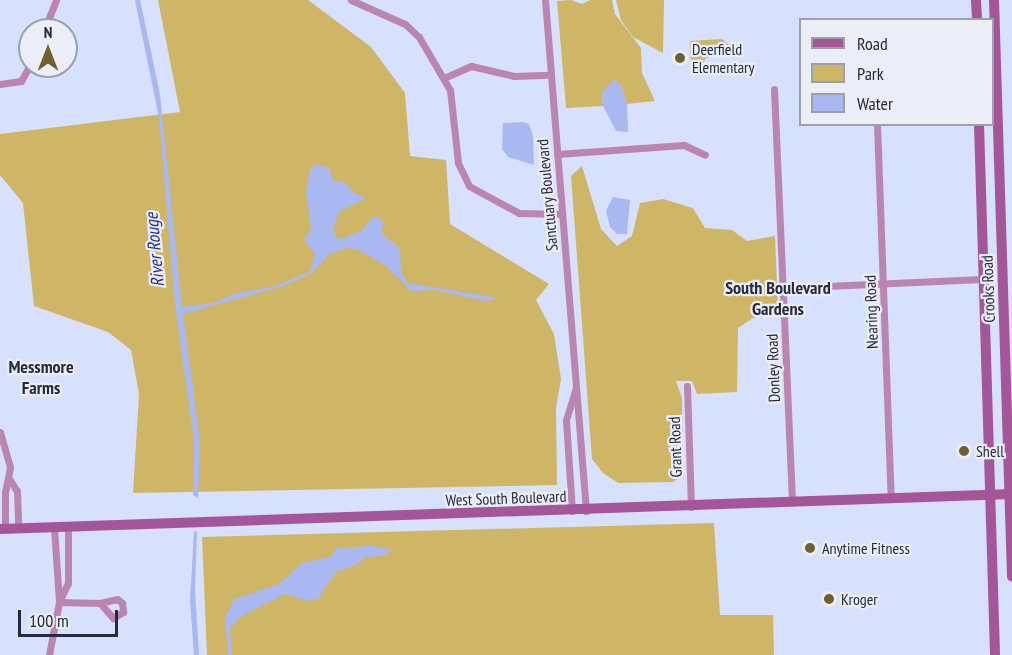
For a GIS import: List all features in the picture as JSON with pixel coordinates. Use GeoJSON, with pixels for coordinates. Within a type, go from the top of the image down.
{"type":"FeatureCollection","features":[{"type":"Feature","properties":{"kind":"main road"},"geometry":{"type":"LineString","coordinates":[[976,0],[977,18]]}},
{"type":"Feature","properties":{"kind":"main road","name":"Crooks Road"},"geometry":{"type":"LineString","coordinates":[[994,0],[1007,225],[1003,283],[1012,578]]}},
{"type":"Feature","properties":{"kind":"main road","name":"Crooks Road"},"geometry":{"type":"LineString","coordinates":[[979,126],[995,655]]}},
{"type":"Feature","properties":{"kind":"main road"},"geometry":{"type":"LineString","coordinates":[[981,223],[991,230],[1007,225]]}},
{"type":"Feature","properties":{"kind":"main road"},"geometry":{"type":"LineString","coordinates":[[982,279],[996,277],[1003,283]]}},
{"type":"Feature","properties":{"kind":"main road"},"geometry":{"type":"LineString","coordinates":[[990,453],[997,459],[1008,458]]}},
{"type":"Feature","properties":{"kind":"main road","name":"West South Boulevard"},"geometry":{"type":"LineString","coordinates":[[3,529],[691,507],[1011,494]]}},
{"type":"Feature","properties":{"kind":"main road"},"geometry":{"type":"LineString","coordinates":[[992,530],[1004,529],[1010,535]]}},
{"type":"Feature","properties":{"kind":"street"},"geometry":{"type":"LineString","coordinates":[[49,18],[56,0]]}},
{"type":"Feature","properties":{"kind":"street"},"geometry":{"type":"LineString","coordinates":[[351,0],[410,27],[444,78],[453,101],[458,163],[469,186],[519,213],[562,214]]}},
{"type":"Feature","properties":{"kind":"street","name":"Sanctuary Boulevard"},"geometry":{"type":"LineString","coordinates":[[544,0],[586,510]]}},
{"type":"Feature","properties":{"kind":"street"},"geometry":{"type":"LineString","coordinates":[[444,78],[471,66],[514,76],[550,75]]}},
{"type":"Feature","properties":{"kind":"street"},"geometry":{"type":"LineString","coordinates":[[0,84],[21,81],[23,78]]}},
{"type":"Feature","properties":{"kind":"street","name":"Donley Road"},"geometry":{"type":"LineString","coordinates":[[774,89],[792,503]]}},
{"type":"Feature","properties":{"kind":"street","name":"Nearing Road"},"geometry":{"type":"LineString","coordinates":[[877,126],[891,499]]}},
{"type":"Feature","properties":{"kind":"street"},"geometry":{"type":"LineString","coordinates":[[557,154],[684,146],[705,155]]}},
{"type":"Feature","properties":{"kind":"street"},"geometry":{"type":"LineString","coordinates":[[783,288],[982,279]]}},
{"type":"Feature","properties":{"kind":"street","name":"Grant Road"},"geometry":{"type":"LineString","coordinates":[[687,386],[691,507]]}},
{"type":"Feature","properties":{"kind":"street","name":"Sanctuary Boulevard"},"geometry":{"type":"LineString","coordinates":[[572,511],[566,420],[576,388]]}},
{"type":"Feature","properties":{"kind":"street"},"geometry":{"type":"LineString","coordinates":[[0,432],[9,459],[10,480],[3,529]]}},
{"type":"Feature","properties":{"kind":"street"},"geometry":{"type":"LineString","coordinates":[[10,480],[17,491],[18,528]]}},
{"type":"Feature","properties":{"kind":"street"},"geometry":{"type":"LineString","coordinates":[[5,505],[17,504]]}},
{"type":"Feature","properties":{"kind":"street"},"geometry":{"type":"LineString","coordinates":[[49,655],[59,602],[54,528]]}},
{"type":"Feature","properties":{"kind":"street"},"geometry":{"type":"LineString","coordinates":[[59,602],[68,583],[68,528]]}},
{"type":"Feature","properties":{"kind":"street"},"geometry":{"type":"LineString","coordinates":[[59,602],[100,603]]}},
{"type":"Feature","properties":{"kind":"green space"},"geometry":{"type":"Polygon","coordinates":[[[158,0],[308,0],[371,47],[405,93],[410,156],[446,160],[450,224],[549,284],[536,300],[554,334],[561,379],[556,408],[557,485],[133,493],[139,394],[131,350],[108,332],[34,306],[23,203],[0,175],[0,134],[180,112],[158,0]]]}},
{"type":"Feature","properties":{"kind":"green space"},"geometry":{"type":"Polygon","coordinates":[[[571,0],[582,4],[590,0],[612,0],[615,14],[641,48],[642,73],[655,101],[627,104],[621,85],[602,92],[603,106],[566,108],[557,1],[571,0]]]}},
{"type":"Feature","properties":{"kind":"green space"},"geometry":{"type":"Polygon","coordinates":[[[616,0],[664,0],[663,53],[633,37],[621,20],[616,0]]]}},
{"type":"Feature","properties":{"kind":"green space"},"geometry":{"type":"Polygon","coordinates":[[[722,39],[730,46],[723,54],[706,58],[698,73],[691,68],[690,41],[722,39]]]}},
{"type":"Feature","properties":{"kind":"green space"},"geometry":{"type":"Polygon","coordinates":[[[582,166],[601,229],[617,246],[632,236],[640,203],[663,199],[693,208],[705,228],[732,230],[747,241],[775,236],[778,311],[753,318],[738,328],[737,392],[697,394],[692,381],[676,381],[682,398],[683,475],[673,482],[618,483],[603,473],[592,459],[571,176],[582,166]]]}},
{"type":"Feature","properties":{"kind":"green space"},"geometry":{"type":"Polygon","coordinates":[[[714,523],[720,615],[773,615],[774,655],[207,655],[202,537],[714,523]]]}},
{"type":"Feature","properties":{"kind":"water"},"geometry":{"type":"Polygon","coordinates":[[[135,0],[140,0],[160,94],[182,307],[213,303],[234,294],[275,286],[310,271],[315,255],[304,240],[311,229],[306,192],[310,169],[317,164],[329,168],[334,181],[346,183],[354,193],[366,198],[339,212],[333,229],[338,240],[361,231],[371,219],[378,216],[383,222],[382,234],[400,248],[401,272],[408,283],[498,298],[485,301],[434,290],[411,291],[385,265],[358,250],[347,248],[329,254],[312,273],[283,286],[183,314],[200,441],[198,498],[193,495],[194,441],[175,305],[159,118],[135,0]]]}},
{"type":"Feature","properties":{"kind":"water"},"geometry":{"type":"Polygon","coordinates":[[[614,79],[621,85],[627,104],[628,132],[616,131],[603,106],[602,92],[614,79]]]}},
{"type":"Feature","properties":{"kind":"water"},"geometry":{"type":"Polygon","coordinates":[[[503,123],[529,124],[533,136],[534,165],[508,157],[502,149],[503,123]]]}},
{"type":"Feature","properties":{"kind":"water"},"geometry":{"type":"Polygon","coordinates":[[[613,197],[630,200],[627,234],[617,234],[610,227],[606,211],[613,197]]]}},
{"type":"Feature","properties":{"kind":"water"},"geometry":{"type":"Polygon","coordinates":[[[194,531],[197,531],[195,591],[199,655],[194,655],[190,601],[194,531]]]}},
{"type":"Feature","properties":{"kind":"water"},"geometry":{"type":"Polygon","coordinates":[[[372,546],[392,550],[383,556],[366,557],[356,565],[336,572],[318,599],[307,601],[285,594],[240,617],[230,628],[232,655],[228,655],[225,618],[234,599],[279,584],[302,563],[330,557],[337,548],[372,546]]]}},
{"type":"Feature","properties":{"kind":"place","name":"Deerfield Elementary"},"geometry":{"type":"Point","coordinates":[680,58]}},
{"type":"Feature","properties":{"kind":"place","name":"Shell"},"geometry":{"type":"Point","coordinates":[964,451]}},
{"type":"Feature","properties":{"kind":"place","name":"Anytime Fitness"},"geometry":{"type":"Point","coordinates":[810,548]}},
{"type":"Feature","properties":{"kind":"place","name":"Kroger"},"geometry":{"type":"Point","coordinates":[829,599]}},
{"type":"Feature","properties":{"kind":"district","name":"South Boulevard Gardens"},"geometry":{"type":"Point","coordinates":[778,299]}},
{"type":"Feature","properties":{"kind":"district","name":"Messmore Farms"},"geometry":{"type":"Point","coordinates":[41,378]}},
{"type":"Feature","properties":{"kind":"water label","name":"River Rouge"},"geometry":{"type":"Point","coordinates":[155,250]}}]}
